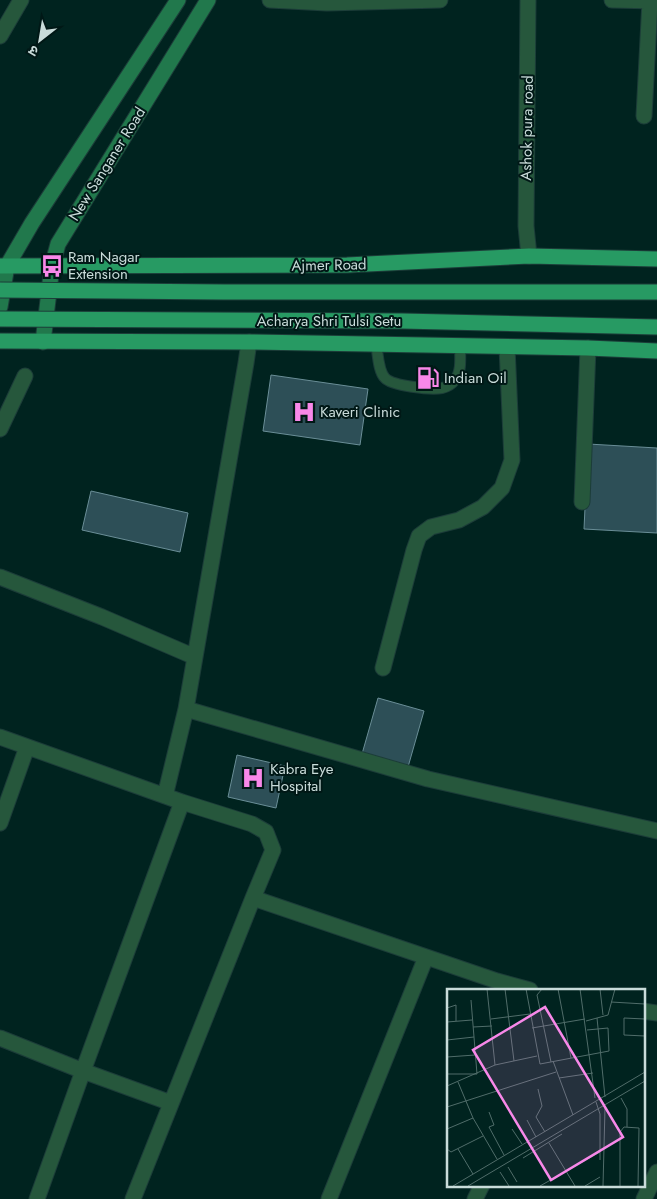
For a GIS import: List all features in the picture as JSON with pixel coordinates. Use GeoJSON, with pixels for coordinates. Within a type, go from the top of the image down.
{"type":"FeatureCollection","features":[{"type":"Feature","properties":{"kind":"highway","name":"Ajmer Road"},"geometry":{"type":"LineString","coordinates":[[4,266],[347,265],[529,256],[657,259]]}},
{"type":"Feature","properties":{"kind":"highway","name":"Acharya Shri Tulsi Setu"},"geometry":{"type":"LineString","coordinates":[[0,290],[657,292]]}},
{"type":"Feature","properties":{"kind":"highway","name":"Acharya Shri Tulsi Setu"},"geometry":{"type":"LineString","coordinates":[[0,319],[392,321],[657,327]]}},
{"type":"Feature","properties":{"kind":"highway"},"geometry":{"type":"LineString","coordinates":[[0,341],[249,342],[657,351]]}},
{"type":"Feature","properties":{"kind":"main road","name":"New Sanganer Road"},"geometry":{"type":"LineString","coordinates":[[0,307],[4,266],[178,0]]}},
{"type":"Feature","properties":{"kind":"main road","name":"New Sanganer Road"},"geometry":{"type":"LineString","coordinates":[[43,342],[52,266],[58,244],[208,0]]}},
{"type":"Feature","properties":{"kind":"street"},"geometry":{"type":"LineString","coordinates":[[0,36],[21,0]]}},
{"type":"Feature","properties":{"kind":"street"},"geometry":{"type":"LineString","coordinates":[[270,0],[327,3],[440,0]]}},
{"type":"Feature","properties":{"kind":"street","name":"Ashok pura road"},"geometry":{"type":"LineString","coordinates":[[528,0],[526,226],[529,256]]}},
{"type":"Feature","properties":{"kind":"street"},"geometry":{"type":"LineString","coordinates":[[612,0],[654,1],[644,116]]}},
{"type":"Feature","properties":{"kind":"street"},"geometry":{"type":"LineString","coordinates":[[165,796],[186,709],[249,342]]}},
{"type":"Feature","properties":{"kind":"street"},"geometry":{"type":"LineString","coordinates":[[383,668],[419,536],[431,527],[458,520],[483,506],[502,488],[512,460],[507,347]]}},
{"type":"Feature","properties":{"kind":"street"},"geometry":{"type":"LineString","coordinates":[[582,502],[588,348]]}},
{"type":"Feature","properties":{"kind":"street"},"geometry":{"type":"LineString","coordinates":[[0,428],[26,376]]}},
{"type":"Feature","properties":{"kind":"street"},"geometry":{"type":"LineString","coordinates":[[0,577],[102,617],[195,657]]}},
{"type":"Feature","properties":{"kind":"street"},"geometry":{"type":"LineString","coordinates":[[186,709],[428,779],[657,831]]}},
{"type":"Feature","properties":{"kind":"street"},"geometry":{"type":"LineString","coordinates":[[0,737],[182,802],[252,824],[266,832],[273,850],[133,1199]]}},
{"type":"Feature","properties":{"kind":"street"},"geometry":{"type":"LineString","coordinates":[[0,822],[27,747]]}},
{"type":"Feature","properties":{"kind":"street"},"geometry":{"type":"LineString","coordinates":[[37,1199],[82,1071],[182,802]]}},
{"type":"Feature","properties":{"kind":"street"},"geometry":{"type":"LineString","coordinates":[[253,898],[497,981],[526,989]]}},
{"type":"Feature","properties":{"kind":"street"},"geometry":{"type":"LineString","coordinates":[[329,1199],[426,957]]}},
{"type":"Feature","properties":{"kind":"street"},"geometry":{"type":"LineString","coordinates":[[644,1011],[657,1013]]}},
{"type":"Feature","properties":{"kind":"street"},"geometry":{"type":"LineString","coordinates":[[0,1038],[82,1071],[171,1103]]}},
{"type":"Feature","properties":{"kind":"street"},"geometry":{"type":"LineString","coordinates":[[644,1199],[657,1172]]}},
{"type":"Feature","properties":{"kind":"street"},"geometry":{"type":"LineString","coordinates":[[475,1199],[482,1186]]}},
{"type":"Feature","properties":{"kind":"lane"},"geometry":{"type":"LineString","coordinates":[[376,344],[381,372],[385,378],[400,385],[436,388],[449,386],[459,374],[460,346]]}},
{"type":"Feature","properties":{"kind":"building"},"geometry":{"type":"Polygon","coordinates":[[[271,375],[368,389],[360,445],[263,431],[271,375]]]}},
{"type":"Feature","properties":{"kind":"building"},"geometry":{"type":"Polygon","coordinates":[[[588,444],[657,448],[657,533],[584,529],[588,444]]]}},
{"type":"Feature","properties":{"kind":"building"},"geometry":{"type":"Polygon","coordinates":[[[91,491],[188,513],[180,552],[82,530],[91,491]]]}},
{"type":"Feature","properties":{"kind":"building"},"geometry":{"type":"Polygon","coordinates":[[[378,698],[424,711],[408,767],[362,754],[378,698]]]}},
{"type":"Feature","properties":{"kind":"building"},"geometry":{"type":"Polygon","coordinates":[[[237,755],[285,766],[276,808],[228,797],[237,755]]]}},
{"type":"Feature","properties":{"kind":"place","name":"Ram Nagar Extension"},"geometry":{"type":"Point","coordinates":[52,266]}},
{"type":"Feature","properties":{"kind":"place","name":"Indian Oil"},"geometry":{"type":"Point","coordinates":[428,378]}},
{"type":"Feature","properties":{"kind":"place","name":"Kaveri Clinic"},"geometry":{"type":"Point","coordinates":[304,412]}},
{"type":"Feature","properties":{"kind":"place","name":"Kabra Eye Hospital"},"geometry":{"type":"Point","coordinates":[253,778]}}]}
